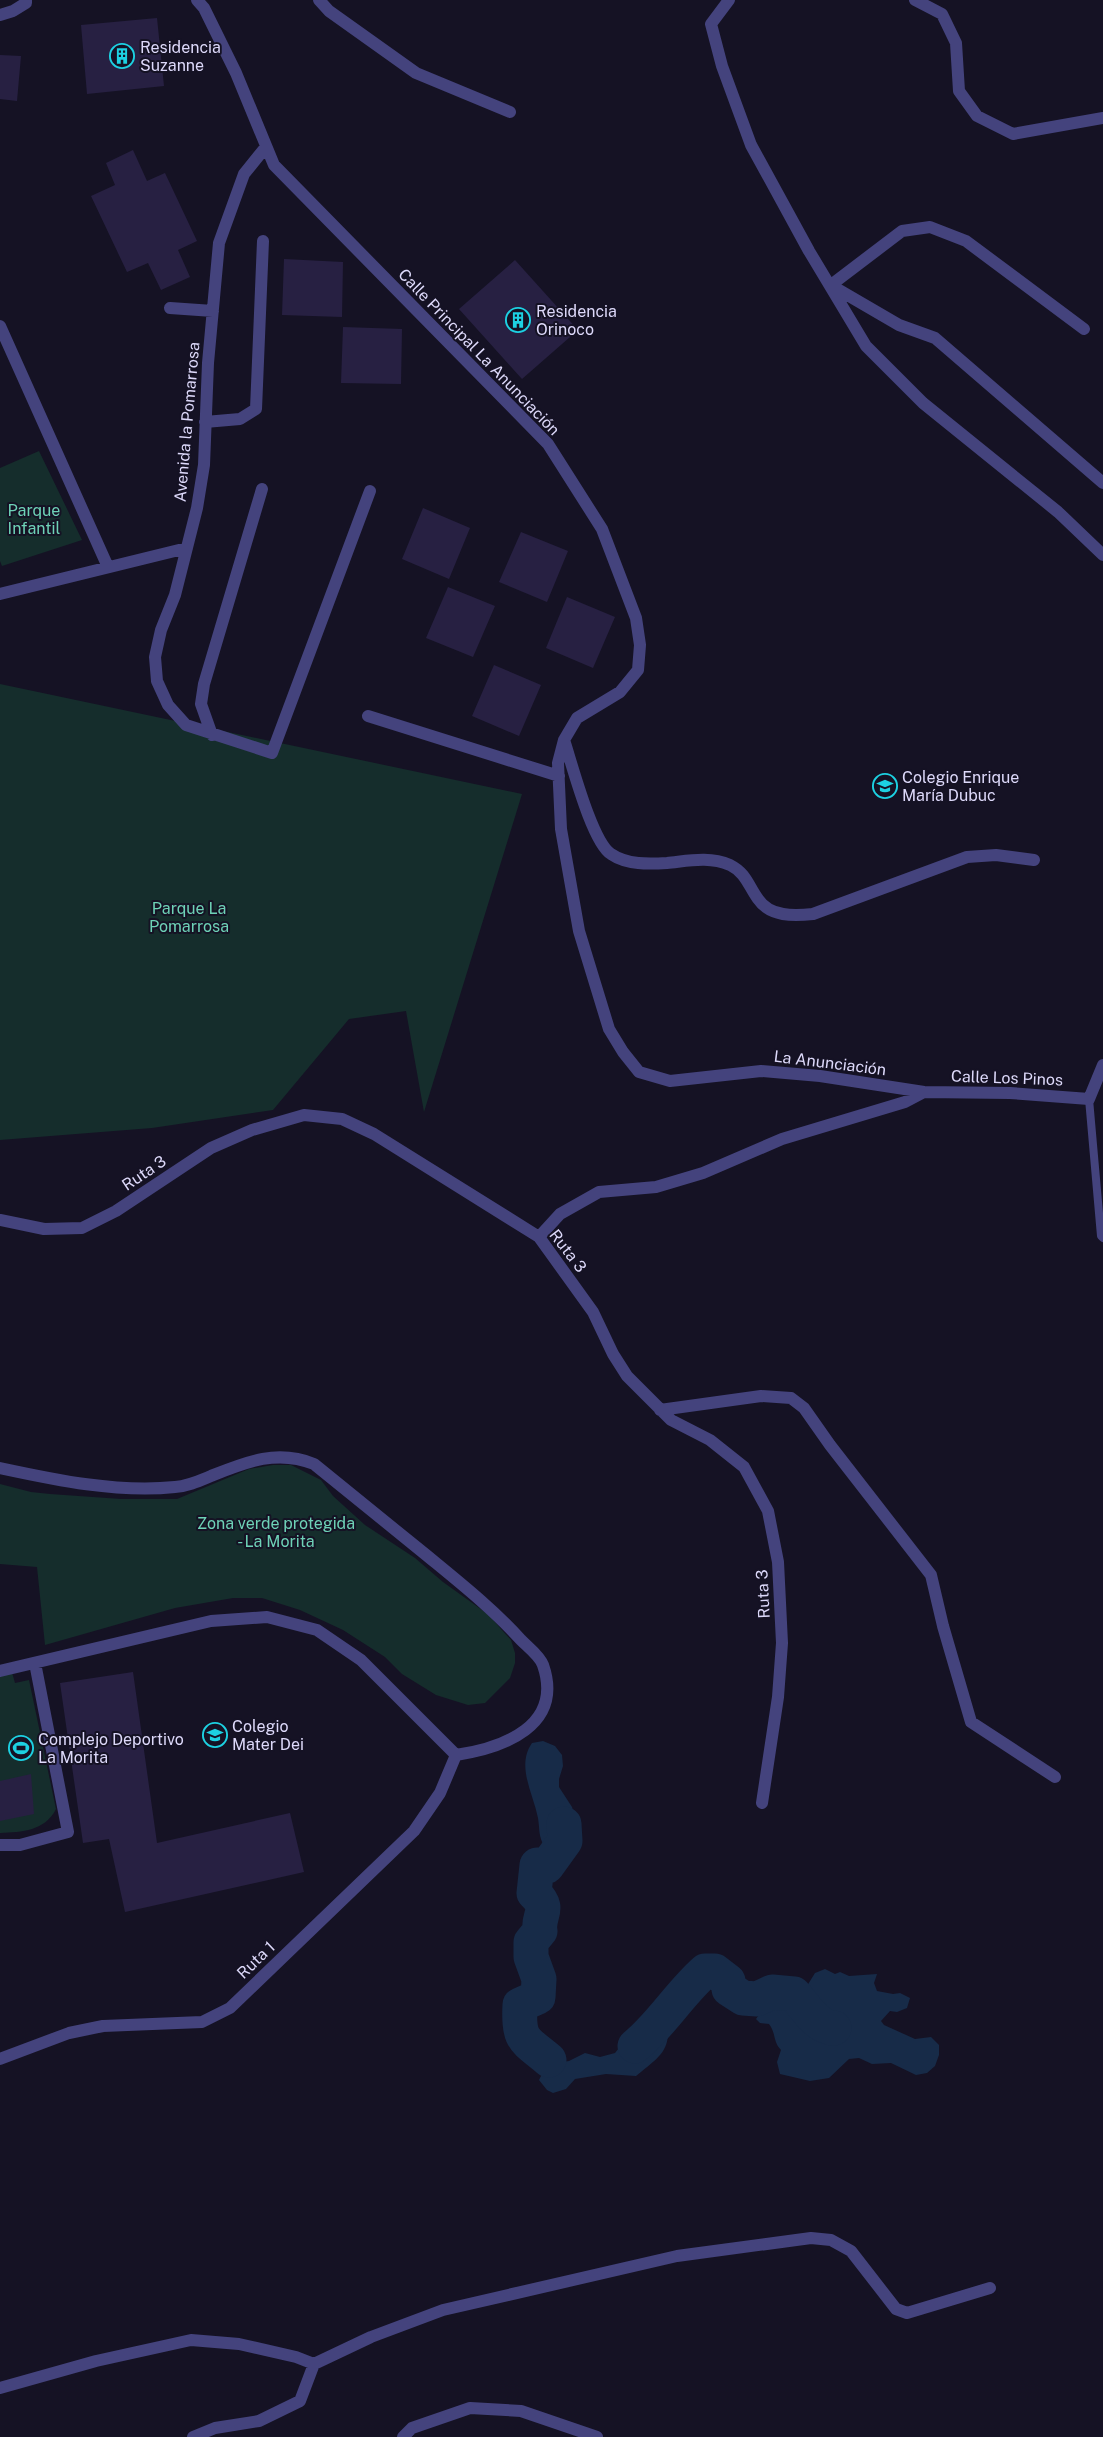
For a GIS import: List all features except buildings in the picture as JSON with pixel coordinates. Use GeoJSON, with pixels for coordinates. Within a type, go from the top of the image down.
{"type":"FeatureCollection","features":[{"type":"Feature","properties":{"kind":"street"},"geometry":{"type":"LineString","coordinates":[[0,15],[13,11],[26,2],[26,0]]}},
{"type":"Feature","properties":{"kind":"street","name":"Calle Principal La Anunciación"},"geometry":{"type":"LineString","coordinates":[[197,0],[204,8],[236,73],[265,148],[274,164],[548,444],[602,529],[636,618],[640,644],[638,670],[620,692],[577,718],[564,740],[558,763],[561,829],[579,931],[606,1020],[623,1052]]}},
{"type":"Feature","properties":{"kind":"street"},"geometry":{"type":"LineString","coordinates":[[319,0],[329,10],[416,73],[510,112]]}},
{"type":"Feature","properties":{"kind":"street"},"geometry":{"type":"LineString","coordinates":[[729,0],[711,24],[722,66],[751,145],[809,251],[866,346],[924,403],[1058,512],[1103,555]]}},
{"type":"Feature","properties":{"kind":"street"},"geometry":{"type":"LineString","coordinates":[[916,0],[942,14],[956,43],[959,91],[977,116],[1013,134],[1103,118]]}},
{"type":"Feature","properties":{"kind":"street","name":"Avenida la Pomarrosa"},"geometry":{"type":"LineString","coordinates":[[212,734],[186,725],[168,705],[157,681],[155,657],[161,630],[175,595],[187,548],[197,508],[204,465],[205,422],[219,243],[244,174],[265,148]]}},
{"type":"Feature","properties":{"kind":"street"},"geometry":{"type":"LineString","coordinates":[[831,285],[902,231],[930,227],[966,241],[1084,330]]}},
{"type":"Feature","properties":{"kind":"street"},"geometry":{"type":"LineString","coordinates":[[205,422],[240,419],[256,408],[263,241]]}},
{"type":"Feature","properties":{"kind":"street"},"geometry":{"type":"LineString","coordinates":[[831,285],[899,325],[935,338],[1103,483]]}},
{"type":"Feature","properties":{"kind":"street"},"geometry":{"type":"LineString","coordinates":[[170,308],[213,311]]}},
{"type":"Feature","properties":{"kind":"street"},"geometry":{"type":"LineString","coordinates":[[0,326],[108,567]]}},
{"type":"Feature","properties":{"kind":"street"},"geometry":{"type":"LineString","coordinates":[[262,489],[204,684],[201,704],[212,734],[272,753],[370,490]]}},
{"type":"Feature","properties":{"kind":"street"},"geometry":{"type":"LineString","coordinates":[[0,594],[187,548]]}},
{"type":"Feature","properties":{"kind":"street"},"geometry":{"type":"LineString","coordinates":[[368,716],[559,776]]}},
{"type":"Feature","properties":{"kind":"street"},"geometry":{"type":"LineString","coordinates":[[564,740],[596,834],[610,854],[625,860],[649,864],[714,859],[742,872],[758,900],[769,910],[793,916],[813,914],[951,862],[977,855],[996,855],[1034,860]]}},
{"type":"Feature","properties":{"kind":"street","name":"La Anunciación"},"geometry":{"type":"LineString","coordinates":[[623,1052],[639,1072],[670,1081],[762,1071],[820,1076],[924,1092]]}},
{"type":"Feature","properties":{"kind":"street"},"geometry":{"type":"LineString","coordinates":[[1089,1099],[1103,1065]]}},
{"type":"Feature","properties":{"kind":"street"},"geometry":{"type":"LineString","coordinates":[[539,1237],[560,1214],[599,1192],[656,1187],[704,1173],[782,1139],[905,1102],[924,1092]]}},
{"type":"Feature","properties":{"kind":"street","name":"Calle Los Pinos"},"geometry":{"type":"LineString","coordinates":[[924,1092],[1010,1093],[1089,1099]]}},
{"type":"Feature","properties":{"kind":"street","name":"Ruta 3"},"geometry":{"type":"LineString","coordinates":[[0,1220],[44,1229],[82,1228],[116,1211],[211,1148],[252,1130],[304,1115],[342,1119],[374,1134],[539,1237],[594,1312],[613,1354],[627,1376],[671,1420],[710,1440],[744,1467],[768,1511],[778,1562],[782,1643],[777,1706],[762,1803]]}},
{"type":"Feature","properties":{"kind":"street"},"geometry":{"type":"LineString","coordinates":[[660,1410],[761,1396],[791,1398],[804,1408],[830,1445],[931,1575],[943,1626],[971,1722],[1055,1778]]}},
{"type":"Feature","properties":{"kind":"street"},"geometry":{"type":"LineString","coordinates":[[0,1468],[60,1481],[123,1487],[175,1487],[192,1484],[245,1462],[281,1456],[297,1457],[314,1464],[494,1611],[543,1664],[548,1687],[541,1715],[528,1729],[512,1739],[484,1750],[456,1755],[361,1660],[317,1630],[267,1617],[212,1621],[0,1671]]}},
{"type":"Feature","properties":{"kind":"street"},"geometry":{"type":"LineString","coordinates":[[0,1845],[20,1845],[68,1832],[36,1663]]}},
{"type":"Feature","properties":{"kind":"street","name":"Ruta 1"},"geometry":{"type":"LineString","coordinates":[[0,2059],[69,2033],[103,2026],[202,2022],[230,2008],[414,1831],[440,1794],[456,1755]]}},
{"type":"Feature","properties":{"kind":"street"},"geometry":{"type":"LineString","coordinates":[[193,2437],[215,2428],[259,2421],[300,2401],[314,2364],[371,2337],[442,2310],[678,2256],[811,2238],[831,2240],[851,2251],[896,2309],[907,2314],[990,2288]]}},
{"type":"Feature","properties":{"kind":"street"},"geometry":{"type":"LineString","coordinates":[[0,2388],[96,2360],[191,2340],[239,2344],[296,2357],[314,2364]]}},
{"type":"Feature","properties":{"kind":"street"},"geometry":{"type":"LineString","coordinates":[[403,2437],[412,2428],[470,2408],[521,2411],[597,2437]]}},
{"type":"Feature","properties":{"kind":"lane"},"geometry":{"type":"LineString","coordinates":[[1089,1099],[1101,1236],[1103,1238]]}},
{"type":"Feature","properties":{"kind":"green space","name":"Parque Infantil"},"geometry":{"type":"Polygon","coordinates":[[[39,451],[82,540],[2,566],[0,561],[0,468],[39,451]]]}},
{"type":"Feature","properties":{"kind":"green space","name":"Parque La Pomarrosa"},"geometry":{"type":"Polygon","coordinates":[[[0,684],[522,794],[424,1112],[406,1011],[349,1019],[273,1110],[152,1128],[0,1140],[0,684]]]}},
{"type":"Feature","properties":{"kind":"green space","name":"Zona verde protegida - La Morita"},"geometry":{"type":"Polygon","coordinates":[[[273,1465],[291,1465],[321,1480],[333,1496],[365,1525],[415,1558],[443,1582],[489,1615],[511,1640],[515,1653],[515,1663],[510,1678],[485,1703],[468,1705],[436,1695],[402,1674],[385,1657],[343,1630],[300,1610],[262,1598],[233,1598],[175,1608],[45,1645],[37,1567],[0,1564],[0,1484],[31,1492],[50,1494],[121,1499],[177,1499],[249,1469],[273,1465]]]}},
{"type":"Feature","properties":{"kind":"green space","name":"Complejo Deportivo La Morita"},"geometry":{"type":"Polygon","coordinates":[[[11,1669],[15,1683],[29,1680],[56,1809],[46,1822],[32,1829],[0,1833],[0,1671],[11,1669]]]}},
{"type":"Feature","properties":{"kind":"water"},"geometry":{"type":"Polygon","coordinates":[[[543,1741],[555,1746],[562,1755],[563,1766],[559,1787],[572,1807],[579,1832],[570,1850],[547,1866],[537,1865],[545,1848],[540,1836],[538,1818],[527,1780],[525,1761],[532,1743],[543,1741]]]}},
{"type":"Feature","properties":{"kind":"water"},"geometry":{"type":"Polygon","coordinates":[[[825,1969],[835,1974],[840,1972],[849,1976],[877,1974],[874,1983],[877,1991],[893,1994],[900,1993],[910,1998],[907,2008],[897,2012],[890,2011],[881,2021],[884,2025],[915,2039],[931,2037],[939,2045],[939,2055],[935,2066],[927,2073],[916,2075],[891,2063],[872,2064],[859,2058],[849,2059],[829,2078],[810,2081],[780,2074],[777,2062],[781,2050],[773,2031],[769,2024],[760,2023],[756,2019],[761,2012],[790,2005],[802,1994],[815,1973],[825,1969]]]}},
{"type":"Feature","properties":{"kind":"water"},"geometry":{"type":"Polygon","coordinates":[[[667,2010],[668,2034],[664,2049],[654,2061],[636,2076],[606,2074],[575,2079],[566,2089],[553,2093],[547,2090],[539,2080],[545,2068],[541,2061],[520,2055],[513,2037],[514,2029],[525,2025],[531,2030],[534,2040],[550,2050],[557,2063],[569,2061],[585,2053],[600,2057],[615,2053],[626,2039],[639,2031],[654,2014],[667,2010]]]}},
{"type":"Feature","properties":{"kind":"waterway"},"geometry":{"type":"LineString","coordinates":[[549,2060],[524,2038],[520,2026],[520,2005],[538,1997],[539,1979],[531,1957],[531,1942],[540,1931],[540,1920],[543,1912],[542,1904],[534,1893],[537,1865],[547,1866],[565,1841],[564,1824]]}},
{"type":"Feature","properties":{"kind":"waterway"},"geometry":{"type":"LineString","coordinates":[[635,2046],[653,2029],[705,1971],[715,1971],[728,1981],[729,1989],[743,1998],[757,1999],[772,1992],[794,1994],[817,2020],[828,2027],[834,2028]]}},
{"type":"Feature","properties":{"kind":"place","name":"Residencia Suzanne"},"geometry":{"type":"Point","coordinates":[122,56]}},
{"type":"Feature","properties":{"kind":"place","name":"Residencia Orinoco"},"geometry":{"type":"Point","coordinates":[518,320]}},
{"type":"Feature","properties":{"kind":"place","name":"Colegio Enrique María Dubuc"},"geometry":{"type":"Point","coordinates":[885,786]}},
{"type":"Feature","properties":{"kind":"place","name":"Colegio Mater Dei"},"geometry":{"type":"Point","coordinates":[215,1735]}},
{"type":"Feature","properties":{"kind":"place","name":"Complejo Deportivo La Morita"},"geometry":{"type":"Point","coordinates":[21,1748]}}]}
